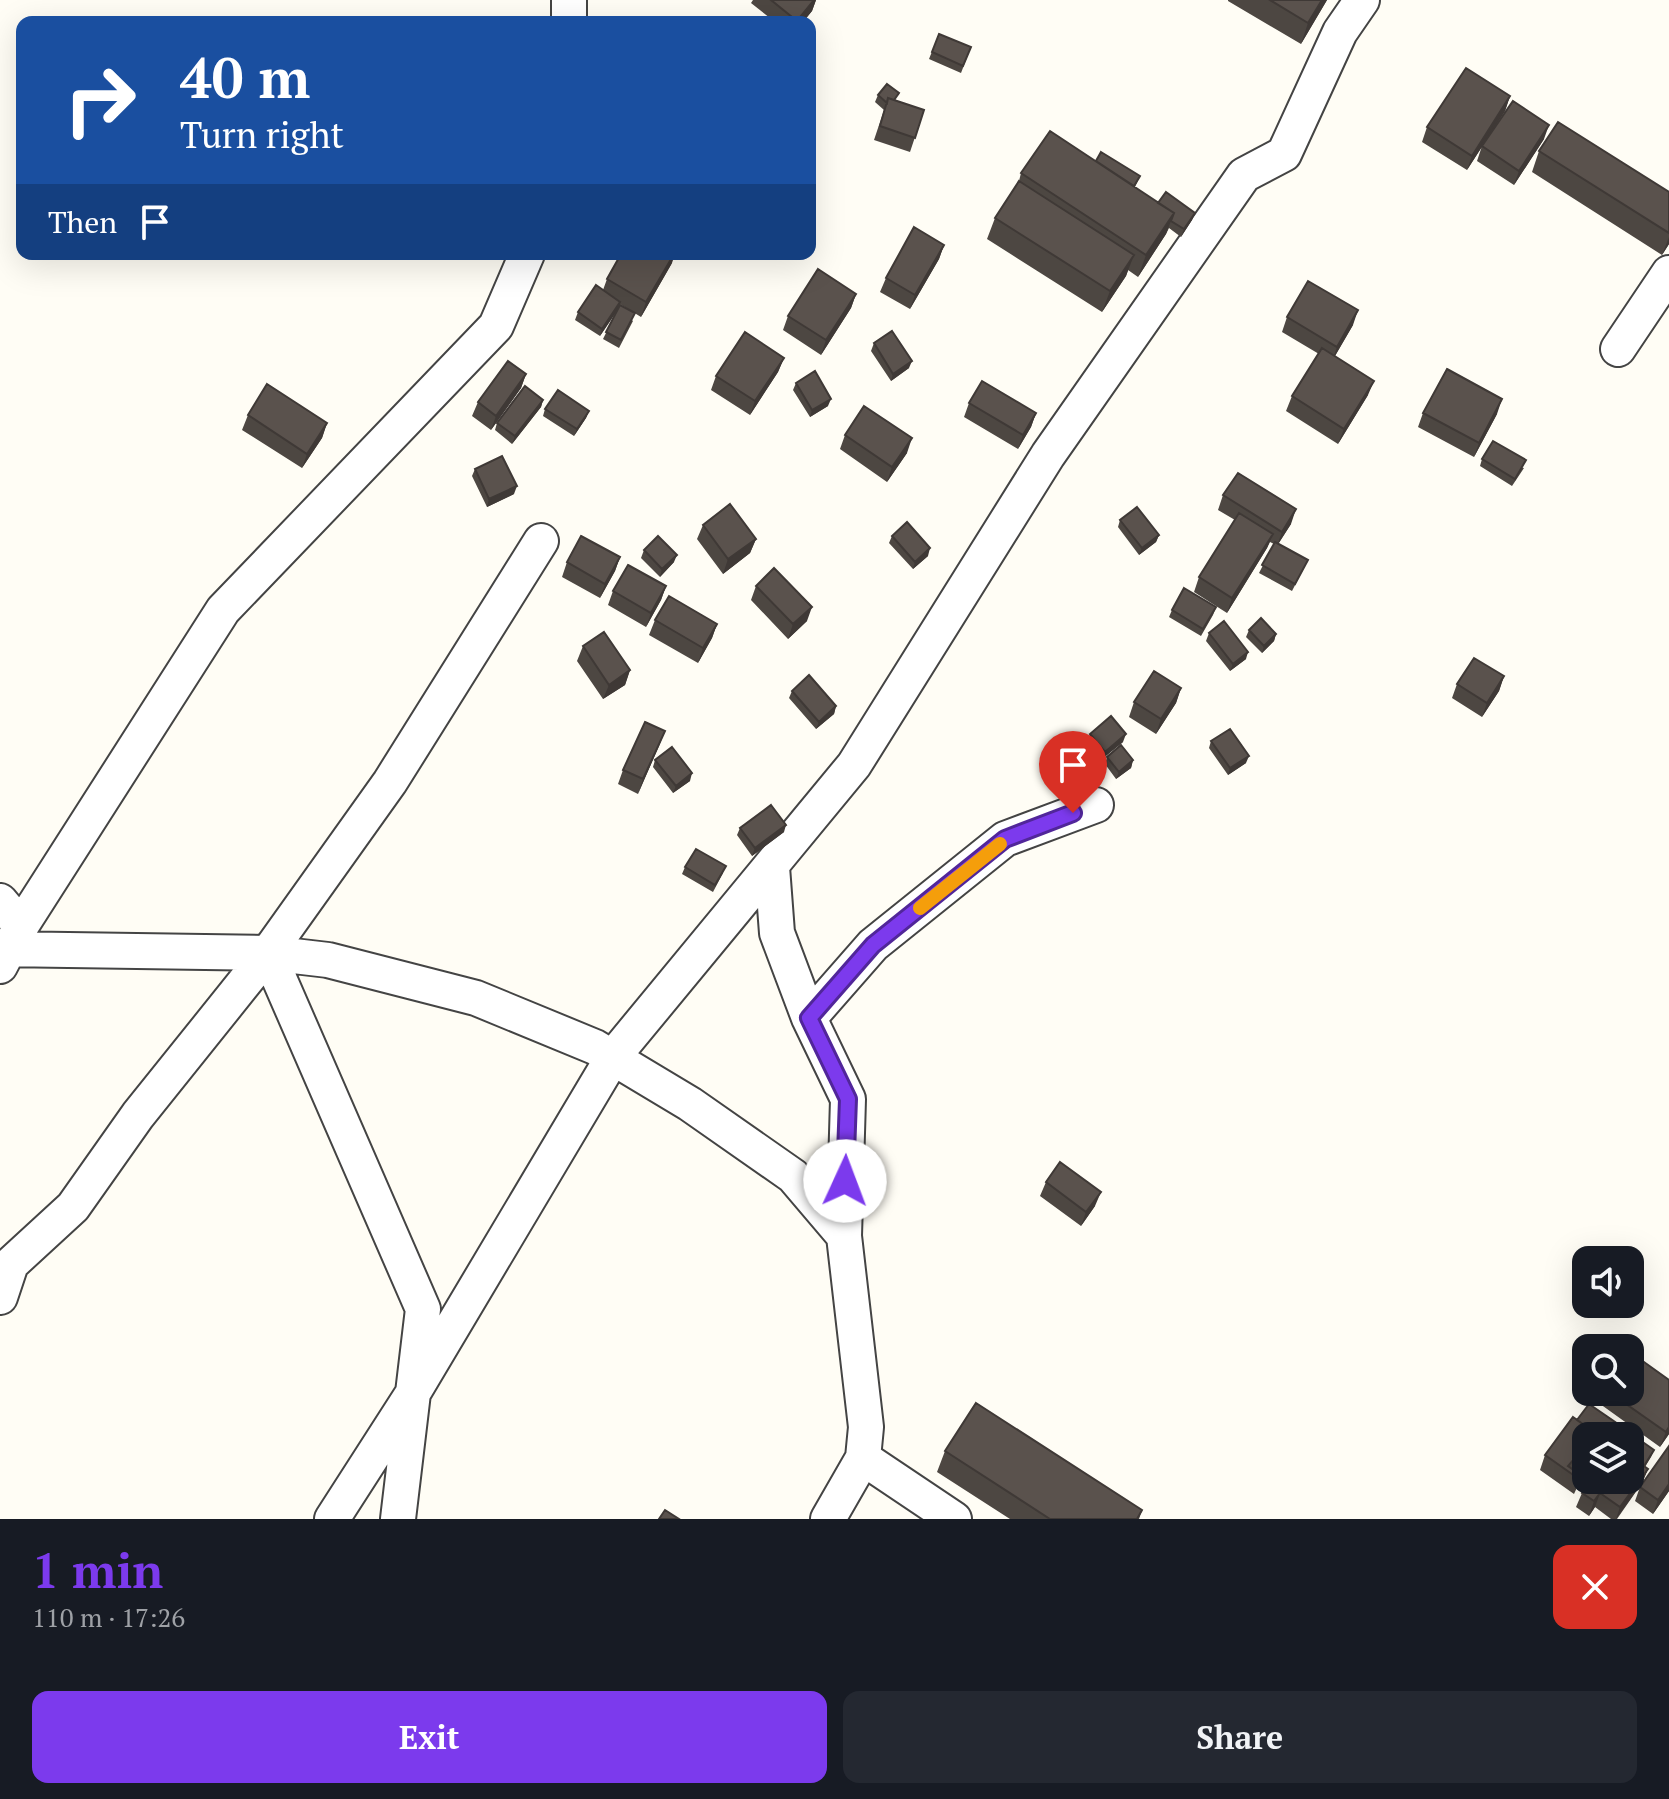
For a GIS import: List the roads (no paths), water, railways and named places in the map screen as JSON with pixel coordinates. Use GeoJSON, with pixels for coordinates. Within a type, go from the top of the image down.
{"type":"FeatureCollection","features":[{"type":"Feature","properties":{"kind":"street"},"geometry":{"type":"LineString","coordinates":[[332,1519],[413,1393],[613,1057],[854,765],[1048,455],[1244,175],[1284,154],[1340,32],[1362,0]]}},
{"type":"Feature","properties":{"kind":"street"},"geometry":{"type":"LineString","coordinates":[[6,939],[223,610],[496,326],[524,260]]}},
{"type":"Feature","properties":{"kind":"street"},"geometry":{"type":"LineString","coordinates":[[1618,349],[1669,273]]}},
{"type":"Feature","properties":{"kind":"street"},"geometry":{"type":"LineString","coordinates":[[0,1297],[11,1264],[73,1207],[138,1115],[268,953],[390,782],[541,541]]}},
{"type":"Feature","properties":{"kind":"street"},"geometry":{"type":"LineString","coordinates":[[809,1018],[873,945],[1005,839],[1096,805]]}},
{"type":"Feature","properties":{"kind":"street"},"geometry":{"type":"LineString","coordinates":[[772,867],[777,933],[809,1018],[848,1099],[844,1236],[866,1427],[863,1458],[828,1519]]}},
{"type":"Feature","properties":{"kind":"street"},"geometry":{"type":"LineString","coordinates":[[6,939],[268,953],[328,960],[476,998],[613,1057],[690,1104],[793,1176],[844,1236]]}},
{"type":"Feature","properties":{"kind":"street"},"geometry":{"type":"LineString","coordinates":[[268,953],[423,1309],[398,1519]]}},
{"type":"Feature","properties":{"kind":"street"},"geometry":{"type":"LineString","coordinates":[[863,1458],[954,1519]]}}]}
